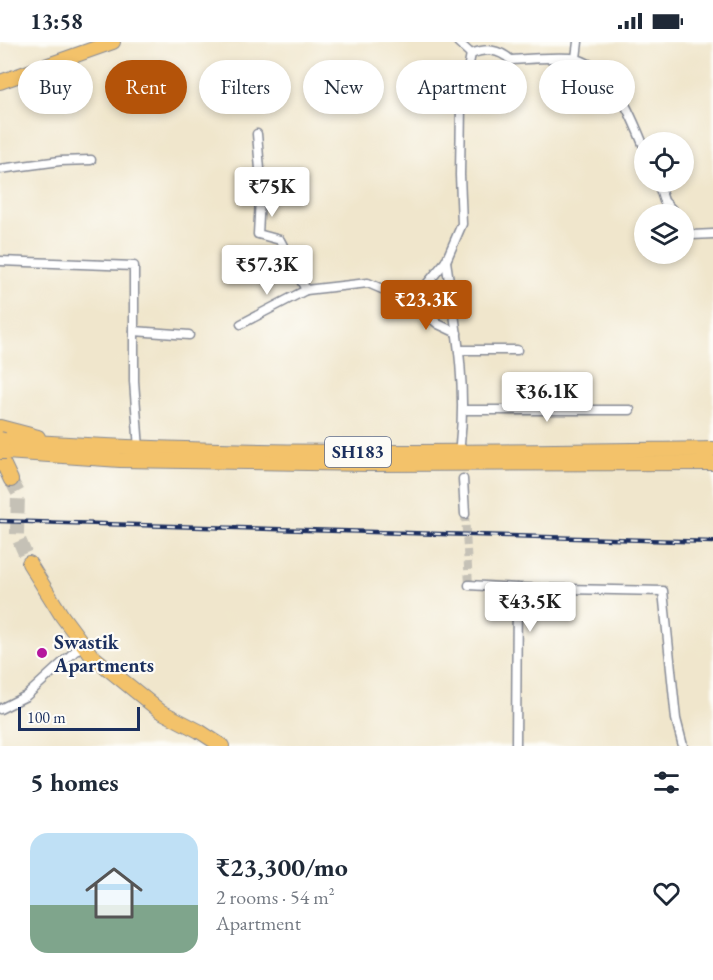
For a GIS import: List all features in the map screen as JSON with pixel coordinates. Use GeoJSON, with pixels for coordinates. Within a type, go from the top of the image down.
{"type":"FeatureCollection","features":[{"type":"Feature","properties":{"kind":"main road"},"geometry":{"type":"LineString","coordinates":[[0,82],[113,42]]}},
{"type":"Feature","properties":{"kind":"main road"},"geometry":{"type":"LineString","coordinates":[[2,445],[11,480]]}},
{"type":"Feature","properties":{"kind":"main road","name":"SH183"},"geometry":{"type":"LineString","coordinates":[[2,445],[55,449],[280,452],[713,449]]}},
{"type":"Feature","properties":{"kind":"main road"},"geometry":{"type":"LineString","coordinates":[[55,449],[120,460],[368,464],[713,463]]}},
{"type":"Feature","properties":{"kind":"main road"},"geometry":{"type":"LineString","coordinates":[[29,563],[62,616],[91,655],[160,711],[222,746]]}},
{"type":"Feature","properties":{"kind":"street"},"geometry":{"type":"LineString","coordinates":[[458,42],[471,54]]}},
{"type":"Feature","properties":{"kind":"street"},"geometry":{"type":"LineString","coordinates":[[576,58],[578,42]]}},
{"type":"Feature","properties":{"kind":"street"},"geometry":{"type":"LineString","coordinates":[[471,54],[490,50],[503,53],[511,60],[576,58],[601,72],[628,107],[638,132]]}},
{"type":"Feature","properties":{"kind":"street"},"geometry":{"type":"LineString","coordinates":[[412,302],[446,261],[462,224],[461,103],[471,54]]}},
{"type":"Feature","properties":{"kind":"street"},"geometry":{"type":"LineString","coordinates":[[257,134],[261,181],[258,234],[280,240],[306,290]]}},
{"type":"Feature","properties":{"kind":"street"},"geometry":{"type":"LineString","coordinates":[[0,169],[60,161],[91,160]]}},
{"type":"Feature","properties":{"kind":"street"},"geometry":{"type":"LineString","coordinates":[[694,235],[713,234]]}},
{"type":"Feature","properties":{"kind":"street"},"geometry":{"type":"LineString","coordinates":[[0,261],[134,266],[134,381],[139,449]]}},
{"type":"Feature","properties":{"kind":"street"},"geometry":{"type":"LineString","coordinates":[[446,261],[460,350],[464,410],[460,444]]}},
{"type":"Feature","properties":{"kind":"street"},"geometry":{"type":"LineString","coordinates":[[241,324],[306,290],[368,283],[412,302],[438,324],[457,333]]}},
{"type":"Feature","properties":{"kind":"street"},"geometry":{"type":"LineString","coordinates":[[134,331],[189,335]]}},
{"type":"Feature","properties":{"kind":"street"},"geometry":{"type":"LineString","coordinates":[[460,350],[518,350]]}},
{"type":"Feature","properties":{"kind":"street"},"geometry":{"type":"LineString","coordinates":[[464,410],[630,410]]}},
{"type":"Feature","properties":{"kind":"street"},"geometry":{"type":"LineString","coordinates":[[463,479],[465,513]]}},
{"type":"Feature","properties":{"kind":"street"},"geometry":{"type":"LineString","coordinates":[[469,585],[663,591],[676,719],[683,746]]}},
{"type":"Feature","properties":{"kind":"street"},"geometry":{"type":"LineString","coordinates":[[516,746],[517,588]]}},
{"type":"Feature","properties":{"kind":"street"},"geometry":{"type":"LineString","coordinates":[[0,709],[26,696],[83,644]]}},
{"type":"Feature","properties":{"kind":"tunnel"},"geometry":{"type":"LineString","coordinates":[[11,480],[18,493],[17,535],[29,563]]}},
{"type":"Feature","properties":{"kind":"tunnel"},"geometry":{"type":"LineString","coordinates":[[465,514],[469,585]]}},
{"type":"Feature","properties":{"kind":"railway"},"geometry":{"type":"LineString","coordinates":[[0,521],[713,542]]}},
{"type":"Feature","properties":{"kind":"place","name":"Swastik Apartments"},"geometry":{"type":"Point","coordinates":[42,653]}}]}
